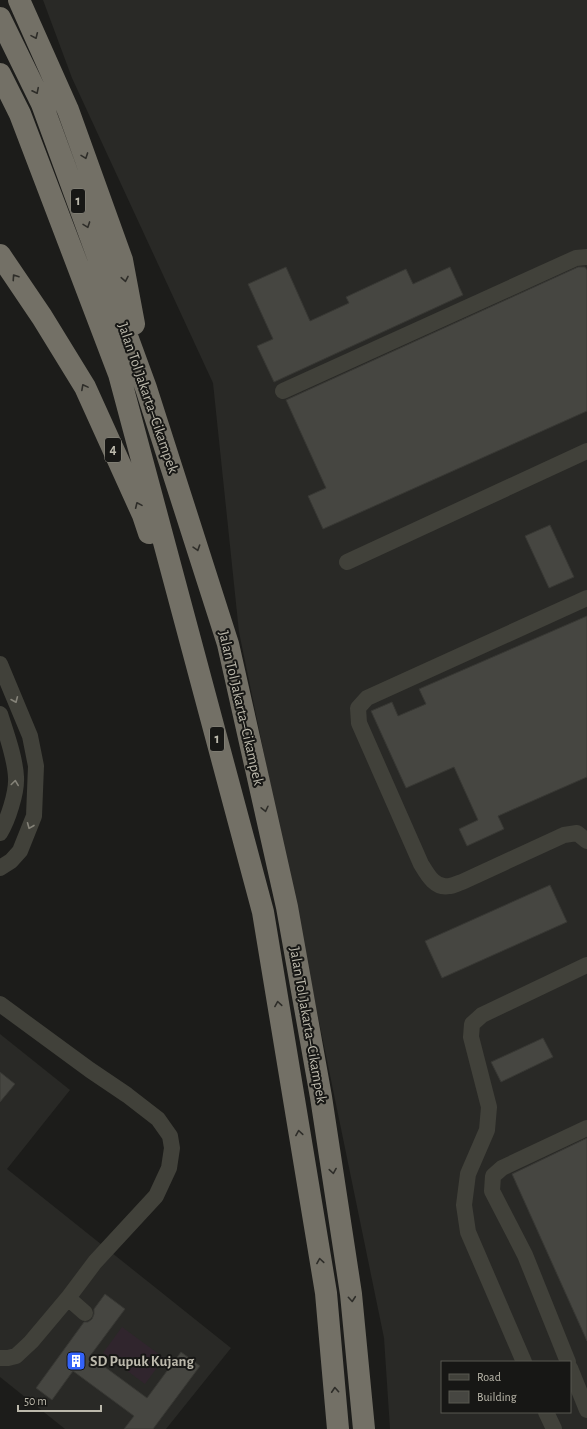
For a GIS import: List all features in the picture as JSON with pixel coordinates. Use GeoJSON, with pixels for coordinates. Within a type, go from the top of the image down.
{"type":"FeatureCollection","features":[{"type":"Feature","properties":{"kind":"highway"},"geometry":{"type":"LineString","coordinates":[[19,0],[68,110],[122,260],[146,388]]}},
{"type":"Feature","properties":{"kind":"highway","name":"Jalan Tol Jakarta–Cikampek"},"geometry":{"type":"LineString","coordinates":[[0,18],[42,104],[146,388],[228,644],[287,907],[322,1097],[351,1294],[364,1429]]}},
{"type":"Feature","properties":{"kind":"highway","name":"Jalan Tol Jakarta–Cikampek"},"geometry":{"type":"LineString","coordinates":[[0,74],[20,114],[119,374],[263,912],[326,1293],[338,1429]]}},
{"type":"Feature","properties":{"kind":"highway","name":"4"},"geometry":{"type":"LineString","coordinates":[[0,255],[42,317],[85,387],[143,515],[196,660]]}},
{"type":"Feature","properties":{"kind":"street"},"geometry":{"type":"LineString","coordinates":[[284,391],[576,258],[587,257]]}},
{"type":"Feature","properties":{"kind":"street"},"geometry":{"type":"LineString","coordinates":[[347,562],[587,451]]}},
{"type":"Feature","properties":{"kind":"street"},"geometry":{"type":"LineString","coordinates":[[587,598],[367,698],[358,708],[359,723],[422,864],[430,879],[440,885],[448,887],[462,882],[564,834],[577,833],[587,841]]}},
{"type":"Feature","properties":{"kind":"street"},"geometry":{"type":"LineString","coordinates":[[0,664],[30,736],[36,766],[34,816],[20,851],[11,861],[0,868]]}},
{"type":"Feature","properties":{"kind":"street"},"geometry":{"type":"LineString","coordinates":[[0,714],[6,733],[16,778],[9,814],[0,833]]}},
{"type":"Feature","properties":{"kind":"street"},"geometry":{"type":"LineString","coordinates":[[524,1361],[468,1232],[464,1205],[468,1174],[487,1130],[489,1107],[471,1037],[472,1024],[482,1015],[587,965]]}},
{"type":"Feature","properties":{"kind":"street"},"geometry":{"type":"LineString","coordinates":[[0,1004],[58,1048],[127,1095],[158,1119],[170,1136],[172,1148],[169,1168],[156,1196],[95,1262],[68,1298],[31,1342],[16,1356],[3,1362]]}},
{"type":"Feature","properties":{"kind":"street"},"geometry":{"type":"LineString","coordinates":[[568,1361],[525,1255],[492,1191],[493,1176],[502,1168],[587,1128]]}},
{"type":"Feature","properties":{"kind":"street"},"geometry":{"type":"LineString","coordinates":[[68,1298],[85,1313]]}},
{"type":"Feature","properties":{"kind":"street"},"geometry":{"type":"LineString","coordinates":[[571,1370],[587,1410]]}},
{"type":"Feature","properties":{"kind":"street"},"geometry":{"type":"LineString","coordinates":[[546,1413],[554,1429]]}},
{"type":"Feature","properties":{"kind":"shaded area"},"geometry":{"type":"Polygon","coordinates":[[[43,0],[587,0],[587,1429],[390,1429],[384,1338],[239,632],[213,383],[72,78],[43,0]]]}},
{"type":"Feature","properties":{"kind":"shaded area"},"geometry":{"type":"Polygon","coordinates":[[[0,1034],[70,1090],[7,1169],[231,1348],[166,1429],[65,1429],[0,1377],[0,1034]]]}},
{"type":"Feature","properties":{"kind":"shaded area"},"geometry":{"type":"Polygon","coordinates":[[[122,1327],[164,1358],[145,1384],[103,1353],[122,1327]]]}},
{"type":"Feature","properties":{"kind":"building"},"geometry":{"type":"Polygon","coordinates":[[[286,267],[310,321],[349,303],[346,297],[406,269],[413,284],[450,267],[463,295],[274,382],[257,346],[273,339],[248,284],[286,267]]]}},
{"type":"Feature","properties":{"kind":"building"},"geometry":{"type":"Polygon","coordinates":[[[578,267],[585,267],[587,270],[587,411],[323,529],[308,496],[326,488],[286,400],[578,267]]]}},
{"type":"Feature","properties":{"kind":"building"},"geometry":{"type":"Polygon","coordinates":[[[550,525],[574,577],[549,588],[525,536],[550,525]]]}},
{"type":"Feature","properties":{"kind":"building"},"geometry":{"type":"Polygon","coordinates":[[[587,616],[587,777],[498,816],[504,829],[467,846],[459,829],[478,820],[454,767],[406,788],[371,711],[392,702],[398,716],[426,704],[419,689],[587,616]]]}},
{"type":"Feature","properties":{"kind":"building"},"geometry":{"type":"Polygon","coordinates":[[[550,885],[567,922],[442,978],[425,941],[550,885]]]}},
{"type":"Feature","properties":{"kind":"building"},"geometry":{"type":"Polygon","coordinates":[[[543,1038],[553,1057],[501,1082],[491,1062],[543,1038]]]}},
{"type":"Feature","properties":{"kind":"building"},"geometry":{"type":"Polygon","coordinates":[[[0,1072],[15,1084],[0,1102],[0,1072]]]}},
{"type":"Feature","properties":{"kind":"building"},"geometry":{"type":"Polygon","coordinates":[[[587,1138],[587,1341],[512,1174],[587,1138]]]}},
{"type":"Feature","properties":{"kind":"building","name":"SD Pupuk Kujang"},"geometry":{"type":"Polygon","coordinates":[[[105,1294],[125,1309],[90,1356],[147,1398],[181,1352],[200,1366],[153,1429],[124,1429],[134,1416],[73,1371],[52,1400],[36,1388],[84,1322],[88,1322],[92,1319],[94,1309],[105,1294]]]}},
{"type":"Feature","properties":{"kind":"place","name":"SD Pupuk Kujang"},"geometry":{"type":"Point","coordinates":[76,1361]}}]}
